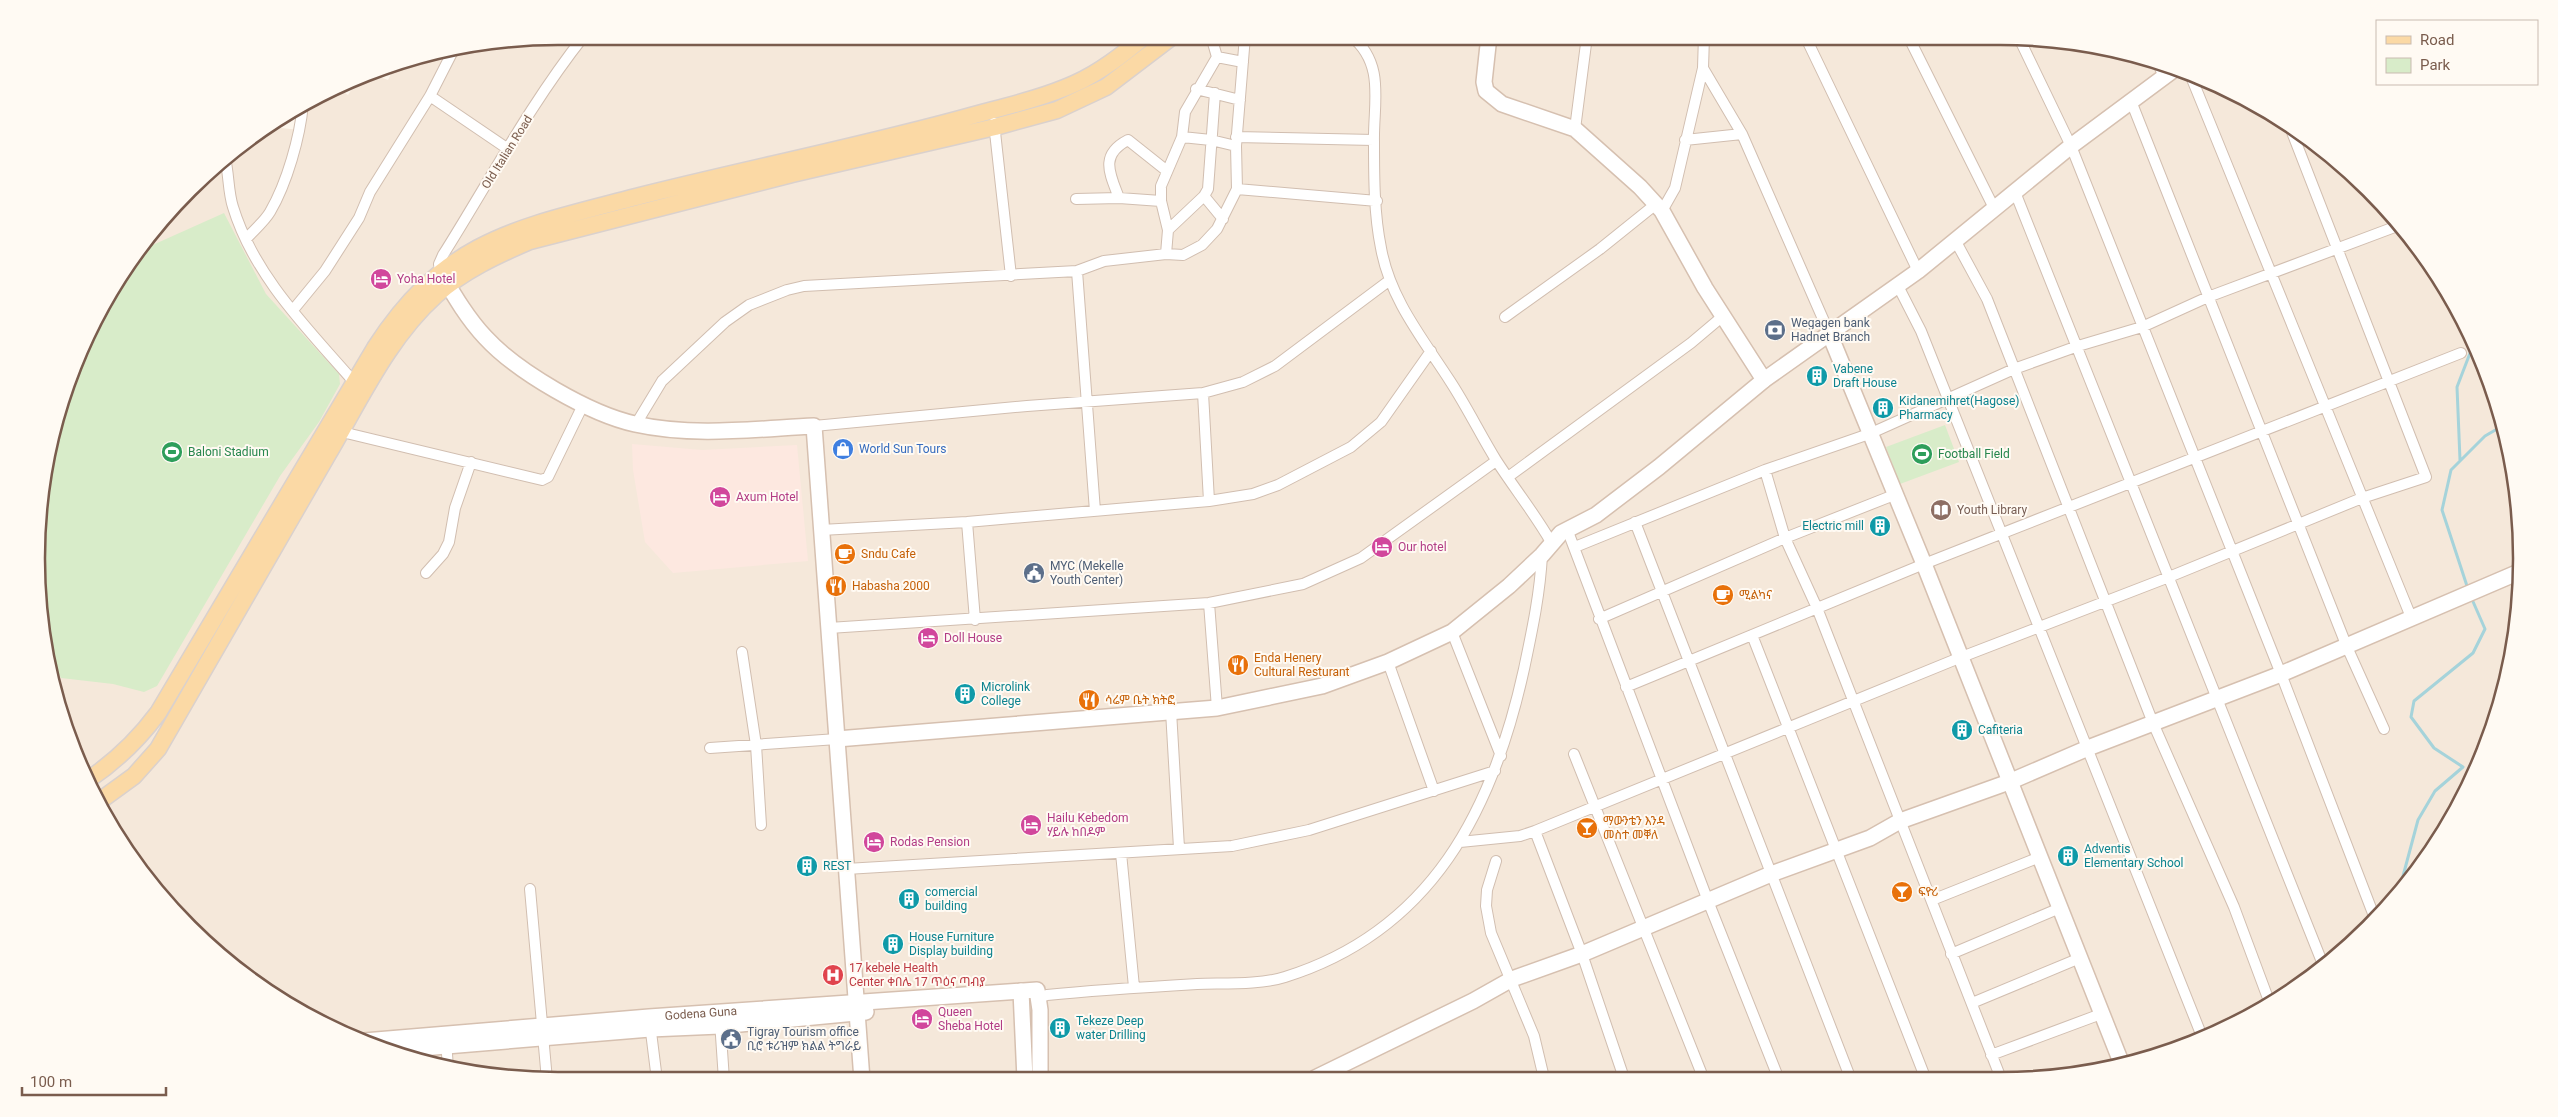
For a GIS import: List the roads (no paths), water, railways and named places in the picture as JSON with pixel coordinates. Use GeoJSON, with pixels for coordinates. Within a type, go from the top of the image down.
{"type":"FeatureCollection","features":[{"type":"Feature","properties":{"kind":"main road"},"geometry":{"type":"LineString","coordinates":[[93,776],[121,756],[137,740],[158,713],[354,382],[398,315],[444,278],[480,245],[536,223],[1041,97],[1076,84],[1103,68],[1133,45]]}},
{"type":"Feature","properties":{"kind":"main road"},"geometry":{"type":"LineString","coordinates":[[105,798],[130,779],[158,749],[342,432],[400,336],[444,278],[530,241],[792,174],[995,127],[1057,110],[1089,96],[1121,77],[1162,45]]}},
{"type":"Feature","properties":{"kind":"main road"},"geometry":{"type":"LineString","coordinates":[[95,780],[103,784],[105,791],[103,795]]}},
{"type":"Feature","properties":{"kind":"street","name":"Old Italian Road"},"geometry":{"type":"LineString","coordinates":[[444,278],[439,264],[443,255],[508,149],[577,45]]}},
{"type":"Feature","properties":{"kind":"street"},"geometry":{"type":"LineString","coordinates":[[1166,254],[1168,230],[1161,201],[1161,186],[1182,137],[1185,112],[1196,90],[1217,57],[1214,45]]}},
{"type":"Feature","properties":{"kind":"street"},"geometry":{"type":"LineString","coordinates":[[636,424],[662,381],[725,322],[749,305],[787,290],[804,286],[1078,271],[1104,261],[1166,254],[1183,255],[1193,252],[1217,229],[1237,189],[1236,142],[1244,45]]}},
{"type":"Feature","properties":{"kind":"street"},"geometry":{"type":"LineString","coordinates":[[1360,45],[1368,53],[1374,72],[1377,102],[1374,140],[1377,200],[1381,250],[1390,280],[1402,310],[1431,351],[1496,461],[1551,542]]}},
{"type":"Feature","properties":{"kind":"street"},"geometry":{"type":"LineString","coordinates":[[1488,45],[1484,82],[1486,91],[1490,96],[1502,104],[1575,130],[1627,175],[1659,207],[1692,266],[1764,380]]}},
{"type":"Feature","properties":{"kind":"street"},"geometry":{"type":"LineString","coordinates":[[1575,130],[1586,45]]}},
{"type":"Feature","properties":{"kind":"street"},"geometry":{"type":"LineString","coordinates":[[1505,316],[1659,207],[1675,188],[1703,68],[1704,45]]}},
{"type":"Feature","properties":{"kind":"street"},"geometry":{"type":"LineString","coordinates":[[1810,45],[1918,271]]}},
{"type":"Feature","properties":{"kind":"street"},"geometry":{"type":"LineString","coordinates":[[1912,45],[1994,208]]}},
{"type":"Feature","properties":{"kind":"street"},"geometry":{"type":"LineString","coordinates":[[2023,46],[2071,146],[2281,674],[2372,912]]}},
{"type":"Feature","properties":{"kind":"street"},"geometry":{"type":"LineString","coordinates":[[293,310],[330,264],[359,218],[370,192],[430,96],[450,57]]}},
{"type":"Feature","properties":{"kind":"street"},"geometry":{"type":"LineString","coordinates":[[1217,57],[1243,62]]}},
{"type":"Feature","properties":{"kind":"street"},"geometry":{"type":"LineString","coordinates":[[1703,68],[1742,134],[1830,335],[1894,495],[1924,564],[1959,658],[2119,1058]]}},
{"type":"Feature","properties":{"kind":"street"},"geometry":{"type":"LineString","coordinates":[[710,748],[1217,708],[1322,686],[1388,662],[1452,632],[1542,556],[1551,542],[1567,529],[1596,515],[1659,467],[1764,380],[1918,271],[2071,146],[2168,73]]}},
{"type":"Feature","properties":{"kind":"street"},"geometry":{"type":"LineString","coordinates":[[2194,83],[2411,617]]}},
{"type":"Feature","properties":{"kind":"street"},"geometry":{"type":"LineString","coordinates":[[1196,90],[1215,92],[1240,100]]}},
{"type":"Feature","properties":{"kind":"street"},"geometry":{"type":"LineString","coordinates":[[1168,230],[1204,196],[1209,182],[1215,92]]}},
{"type":"Feature","properties":{"kind":"street"},"geometry":{"type":"LineString","coordinates":[[430,96],[508,149]]}},
{"type":"Feature","properties":{"kind":"street"},"geometry":{"type":"LineString","coordinates":[[2131,101],[2347,647],[2384,729]]}},
{"type":"Feature","properties":{"kind":"street"},"geometry":{"type":"LineString","coordinates":[[992,110],[1011,276]]}},
{"type":"Feature","properties":{"kind":"street"},"geometry":{"type":"LineString","coordinates":[[246,239],[269,213],[301,128],[302,114]]}},
{"type":"Feature","properties":{"kind":"street"},"geometry":{"type":"LineString","coordinates":[[1686,140],[1742,134]]}},
{"type":"Feature","properties":{"kind":"street"},"geometry":{"type":"LineString","coordinates":[[1182,137],[1236,142],[1374,140]]}},
{"type":"Feature","properties":{"kind":"street"},"geometry":{"type":"LineString","coordinates":[[1460,842],[1520,836],[1535,831],[1959,658],[2169,577],[2362,498],[2426,477],[2295,139]]}},
{"type":"Feature","properties":{"kind":"street"},"geometry":{"type":"LineString","coordinates":[[1119,198],[1108,169],[1111,154],[1128,140],[1167,171]]}},
{"type":"Feature","properties":{"kind":"street"},"geometry":{"type":"LineString","coordinates":[[226,167],[233,206],[246,239],[269,279],[354,382]]}},
{"type":"Feature","properties":{"kind":"street"},"geometry":{"type":"LineString","coordinates":[[1237,189],[1377,200]]}},
{"type":"Feature","properties":{"kind":"street"},"geometry":{"type":"LineString","coordinates":[[2015,192],[2321,959]]}},
{"type":"Feature","properties":{"kind":"street"},"geometry":{"type":"LineString","coordinates":[[1204,196],[1223,219]]}},
{"type":"Feature","properties":{"kind":"street"},"geometry":{"type":"LineString","coordinates":[[1076,199],[1119,198],[1161,201]]}},
{"type":"Feature","properties":{"kind":"street"},"geometry":{"type":"LineString","coordinates":[[1575,547],[1765,470],[1869,434],[1949,400],[2014,369],[2078,346],[2142,327],[2208,297],[2393,229]]}},
{"type":"Feature","properties":{"kind":"street"},"geometry":{"type":"LineString","coordinates":[[1955,240],[1987,299],[2153,723],[2234,907],[2267,996]]}},
{"type":"Feature","properties":{"kind":"street"},"geometry":{"type":"LineString","coordinates":[[1078,271],[1095,511]]}},
{"type":"Feature","properties":{"kind":"street"},"geometry":{"type":"LineString","coordinates":[[444,278],[465,313],[486,339],[534,375],[583,405],[636,424],[702,432],[814,426],[1203,393],[1243,382],[1275,366],[1390,280]]}},
{"type":"Feature","properties":{"kind":"street"},"geometry":{"type":"LineString","coordinates":[[1898,286],[1921,331],[1949,400],[2038,628],[2088,748],[2200,1031]]}},
{"type":"Feature","properties":{"kind":"street"},"geometry":{"type":"LineString","coordinates":[[1508,477],[1691,343],[1723,316]]}},
{"type":"Feature","properties":{"kind":"street"},"geometry":{"type":"LineString","coordinates":[[821,530],[967,522],[1209,501],[1253,494],[1278,485],[1351,447],[1381,422],[1431,351]]}},
{"type":"Feature","properties":{"kind":"street"},"geometry":{"type":"LineString","coordinates":[[1626,688],[1924,564],[2325,406],[2389,383],[2461,353]]}},
{"type":"Feature","properties":{"kind":"street"},"geometry":{"type":"LineString","coordinates":[[1203,393],[1209,501]]}},
{"type":"Feature","properties":{"kind":"street"},"geometry":{"type":"LineString","coordinates":[[342,432],[540,480],[545,479],[583,405]]}},
{"type":"Feature","properties":{"kind":"street"},"geometry":{"type":"LineString","coordinates":[[814,426],[861,1072]]}},
{"type":"Feature","properties":{"kind":"street"},"geometry":{"type":"LineString","coordinates":[[828,628],[975,620],[1209,603],[1303,584],[1361,558],[1496,461]]}},
{"type":"Feature","properties":{"kind":"street"},"geometry":{"type":"LineString","coordinates":[[426,573],[443,554],[449,542],[455,508],[471,462]]}},
{"type":"Feature","properties":{"kind":"street"},"geometry":{"type":"LineString","coordinates":[[1765,470],[1785,538],[1817,608],[1998,1072]]}},
{"type":"Feature","properties":{"kind":"street"},"geometry":{"type":"LineString","coordinates":[[1599,618],[1785,538],[1894,495]]}},
{"type":"Feature","properties":{"kind":"street"},"geometry":{"type":"LineString","coordinates":[[967,522],[975,620]]}},
{"type":"Feature","properties":{"kind":"street"},"geometry":{"type":"LineString","coordinates":[[1635,522],[1848,1072]]}},
{"type":"Feature","properties":{"kind":"street"},"geometry":{"type":"LineString","coordinates":[[1567,529],[1661,780],[1776,1072]]}},
{"type":"Feature","properties":{"kind":"street"},"geometry":{"type":"LineString","coordinates":[[1040,1072],[1041,994],[1283,978],[1345,954],[1395,919],[1426,888],[1460,842],[1486,795],[1501,756],[1518,696],[1536,610],[1542,556]]}},
{"type":"Feature","properties":{"kind":"street"},"geometry":{"type":"LineString","coordinates":[[1327,1072],[1473,1001],[1512,979],[1582,954],[1771,874],[1870,838],[1900,821],[2009,782],[2088,748],[2281,674],[2513,575]]}},
{"type":"Feature","properties":{"kind":"street"},"geometry":{"type":"LineString","coordinates":[[1209,603],[1217,708]]}},
{"type":"Feature","properties":{"kind":"street"},"geometry":{"type":"LineString","coordinates":[[1452,632],[1501,756]]}},
{"type":"Feature","properties":{"kind":"street"},"geometry":{"type":"LineString","coordinates":[[1752,635],[1923,1072]]}},
{"type":"Feature","properties":{"kind":"street"},"geometry":{"type":"LineString","coordinates":[[742,652],[756,745],[761,825]]}},
{"type":"Feature","properties":{"kind":"street"},"geometry":{"type":"LineString","coordinates":[[1388,662],[1434,791]]}},
{"type":"Feature","properties":{"kind":"street"},"geometry":{"type":"LineString","coordinates":[[1172,711],[1179,848]]}},
{"type":"Feature","properties":{"kind":"street"},"geometry":{"type":"LineString","coordinates":[[1574,754],[1701,1072]]}},
{"type":"Feature","properties":{"kind":"street"},"geometry":{"type":"LineString","coordinates":[[846,869],[1232,846],[1309,830],[1495,771]]}},
{"type":"Feature","properties":{"kind":"street"},"geometry":{"type":"LineString","coordinates":[[1535,831],[1582,954],[1622,1072]]}},
{"type":"Feature","properties":{"kind":"street"},"geometry":{"type":"LineString","coordinates":[[1121,853],[1134,987]]}},
{"type":"Feature","properties":{"kind":"street"},"geometry":{"type":"LineString","coordinates":[[1932,900],[2040,857]]}},
{"type":"Feature","properties":{"kind":"street"},"geometry":{"type":"LineString","coordinates":[[1496,861],[1486,890],[1486,906],[1491,933],[1512,979],[1534,1036],[1543,1072]]}},
{"type":"Feature","properties":{"kind":"street"},"geometry":{"type":"LineString","coordinates":[[530,889],[546,1072]]}},
{"type":"Feature","properties":{"kind":"street"},"geometry":{"type":"LineString","coordinates":[[1951,954],[2060,908]]}},
{"type":"Feature","properties":{"kind":"street"},"geometry":{"type":"LineString","coordinates":[[1972,1003],[2080,958]]}},
{"type":"Feature","properties":{"kind":"street","name":"Godena Guna"},"geometry":{"type":"LineString","coordinates":[[403,1048],[446,1041],[543,1032],[1041,994]]}},
{"type":"Feature","properties":{"kind":"street"},"geometry":{"type":"LineString","coordinates":[[1021,996],[1025,1072]]}},
{"type":"Feature","properties":{"kind":"street"},"geometry":{"type":"LineString","coordinates":[[1991,1055],[2101,1014]]}},
{"type":"Feature","properties":{"kind":"street"},"geometry":{"type":"LineString","coordinates":[[719,1020],[723,1072]]}},
{"type":"Feature","properties":{"kind":"street"},"geometry":{"type":"LineString","coordinates":[[650,1023],[656,1072]]}},
{"type":"Feature","properties":{"kind":"street","name":"Godena Guna"},"geometry":{"type":"LineString","coordinates":[[383,1041],[446,1041]]}},
{"type":"Feature","properties":{"kind":"street"},"geometry":{"type":"LineString","coordinates":[[446,1041],[447,1060]]}},
{"type":"Feature","properties":{"kind":"waterway"},"geometry":{"type":"LineString","coordinates":[[2460,460],[2457,387],[2470,353]]}},
{"type":"Feature","properties":{"kind":"waterway"},"geometry":{"type":"LineString","coordinates":[[2468,589],[2442,510],[2451,470],[2485,436],[2497,429]]}},
{"type":"Feature","properties":{"kind":"waterway"},"geometry":{"type":"LineString","coordinates":[[2403,876],[2418,820],[2435,791],[2463,767],[2434,748],[2411,717],[2414,701],[2473,653],[2485,629],[2471,597]]}},
{"type":"Feature","properties":{"kind":"place","name":"Yoha Hotel"},"geometry":{"type":"Point","coordinates":[381,279]}},
{"type":"Feature","properties":{"kind":"place","name":"Wegagen bank Hadnet Branch"},"geometry":{"type":"Point","coordinates":[1775,330]}},
{"type":"Feature","properties":{"kind":"place","name":"Vabene Draft House"},"geometry":{"type":"Point","coordinates":[1817,376]}},
{"type":"Feature","properties":{"kind":"place","name":"Kidanemihret(Hagose) Pharmacy"},"geometry":{"type":"Point","coordinates":[1883,408]}},
{"type":"Feature","properties":{"kind":"place","name":"World Sun Tours"},"geometry":{"type":"Point","coordinates":[843,449]}},
{"type":"Feature","properties":{"kind":"place","name":"Baloni Stadium"},"geometry":{"type":"Point","coordinates":[172,452]}},
{"type":"Feature","properties":{"kind":"place","name":"Football Field"},"geometry":{"type":"Point","coordinates":[1922,454]}},
{"type":"Feature","properties":{"kind":"place","name":"Axum Hotel"},"geometry":{"type":"Point","coordinates":[720,497]}},
{"type":"Feature","properties":{"kind":"place","name":"Youth Library"},"geometry":{"type":"Point","coordinates":[1941,510]}},
{"type":"Feature","properties":{"kind":"place","name":"Electric mill"},"geometry":{"type":"Point","coordinates":[1880,526]}},
{"type":"Feature","properties":{"kind":"place","name":"Our hotel"},"geometry":{"type":"Point","coordinates":[1382,547]}},
{"type":"Feature","properties":{"kind":"place","name":"Sndu Cafe"},"geometry":{"type":"Point","coordinates":[845,554]}},
{"type":"Feature","properties":{"kind":"place","name":"MYC (Mekelle Youth Center)"},"geometry":{"type":"Point","coordinates":[1034,573]}},
{"type":"Feature","properties":{"kind":"place","name":"Habasha 2000"},"geometry":{"type":"Point","coordinates":[836,586]}},
{"type":"Feature","properties":{"kind":"place","name":"ሚልካና"},"geometry":{"type":"Point","coordinates":[1723,595]}},
{"type":"Feature","properties":{"kind":"place","name":"Doll House"},"geometry":{"type":"Point","coordinates":[928,638]}},
{"type":"Feature","properties":{"kind":"place","name":"Enda Henery Cultural Resturant"},"geometry":{"type":"Point","coordinates":[1238,665]}},
{"type":"Feature","properties":{"kind":"place","name":"Microlink College"},"geometry":{"type":"Point","coordinates":[965,694]}},
{"type":"Feature","properties":{"kind":"place","name":"ሳሬም ቤት ክትፎ"},"geometry":{"type":"Point","coordinates":[1089,700]}},
{"type":"Feature","properties":{"kind":"place","name":"Cafiteria"},"geometry":{"type":"Point","coordinates":[1962,730]}},
{"type":"Feature","properties":{"kind":"place","name":"Hailu Kebedom ሃይሉ ከበዶም"},"geometry":{"type":"Point","coordinates":[1031,825]}},
{"type":"Feature","properties":{"kind":"place","name":"ማውንቴን እንዳ መስተ መቐለ"},"geometry":{"type":"Point","coordinates":[1587,828]}},
{"type":"Feature","properties":{"kind":"place","name":"Rodas Pension"},"geometry":{"type":"Point","coordinates":[874,842]}},
{"type":"Feature","properties":{"kind":"place","name":"Adventis Elementary School"},"geometry":{"type":"Point","coordinates":[2068,856]}},
{"type":"Feature","properties":{"kind":"place","name":"REST"},"geometry":{"type":"Point","coordinates":[807,866]}},
{"type":"Feature","properties":{"kind":"place","name":"ፍዮሪ"},"geometry":{"type":"Point","coordinates":[1902,892]}},
{"type":"Feature","properties":{"kind":"place","name":"comercial building"},"geometry":{"type":"Point","coordinates":[909,899]}},
{"type":"Feature","properties":{"kind":"place","name":"House Furniture Display building"},"geometry":{"type":"Point","coordinates":[893,944]}},
{"type":"Feature","properties":{"kind":"place","name":"17 kebele Health Center ቀበሌ 17 ጥዕና ጣብያ"},"geometry":{"type":"Point","coordinates":[833,975]}},
{"type":"Feature","properties":{"kind":"place","name":"Queen Sheba Hotel"},"geometry":{"type":"Point","coordinates":[922,1019]}},
{"type":"Feature","properties":{"kind":"place","name":"Tekeze Deep water Drilling"},"geometry":{"type":"Point","coordinates":[1060,1028]}},
{"type":"Feature","properties":{"kind":"place","name":"Tigray Tourism office ቢሮ ቱሪዝም ክልል ትግራይ"},"geometry":{"type":"Point","coordinates":[731,1039]}}]}
